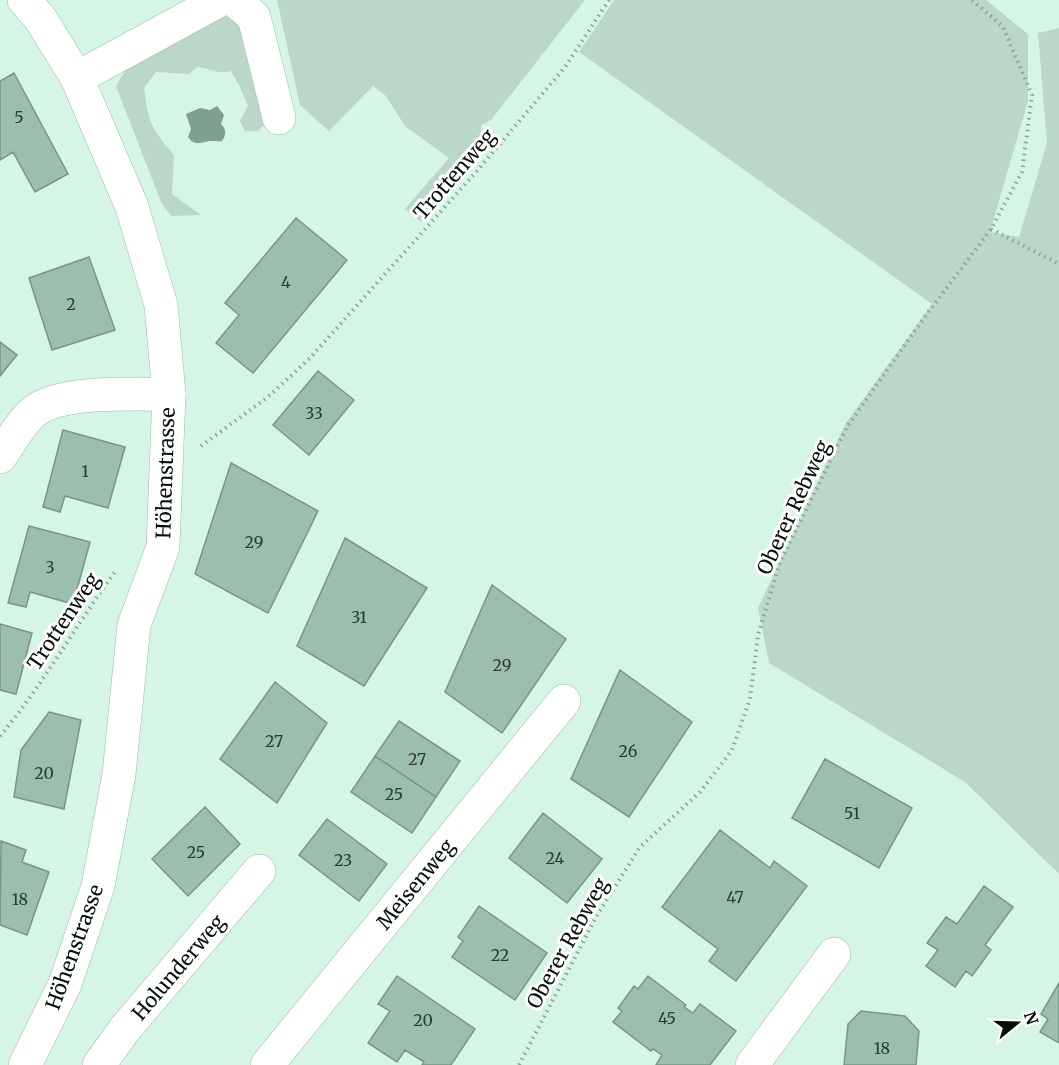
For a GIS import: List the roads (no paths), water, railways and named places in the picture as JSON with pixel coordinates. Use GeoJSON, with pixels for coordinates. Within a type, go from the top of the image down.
{"type":"FeatureCollection","features":[{"type":"Feature","properties":{"kind":"street","name":"Höhenstrasse"},"geometry":{"type":"LineString","coordinates":[[24,0],[39,18],[77,78],[132,207],[161,305],[169,394],[163,547],[134,626],[119,774],[98,886],[65,984],[25,1065]]}},
{"type":"Feature","properties":{"kind":"street"},"geometry":{"type":"LineString","coordinates":[[77,78],[220,0]]}},
{"type":"Feature","properties":{"kind":"street"},"geometry":{"type":"LineString","coordinates":[[234,0],[254,17],[279,118]]}},
{"type":"Feature","properties":{"kind":"street"},"geometry":{"type":"LineString","coordinates":[[0,457],[22,424],[35,410],[50,402],[69,398],[112,395],[169,394]]}},
{"type":"Feature","properties":{"kind":"street","name":"Meisenweg"},"geometry":{"type":"LineString","coordinates":[[267,1065],[564,701]]}},
{"type":"Feature","properties":{"kind":"street","name":"Holunderweg"},"geometry":{"type":"LineString","coordinates":[[99,1065],[124,1030],[259,872]]}},
{"type":"Feature","properties":{"kind":"street"},"geometry":{"type":"LineString","coordinates":[[753,1065],[834,954]]}}]}
